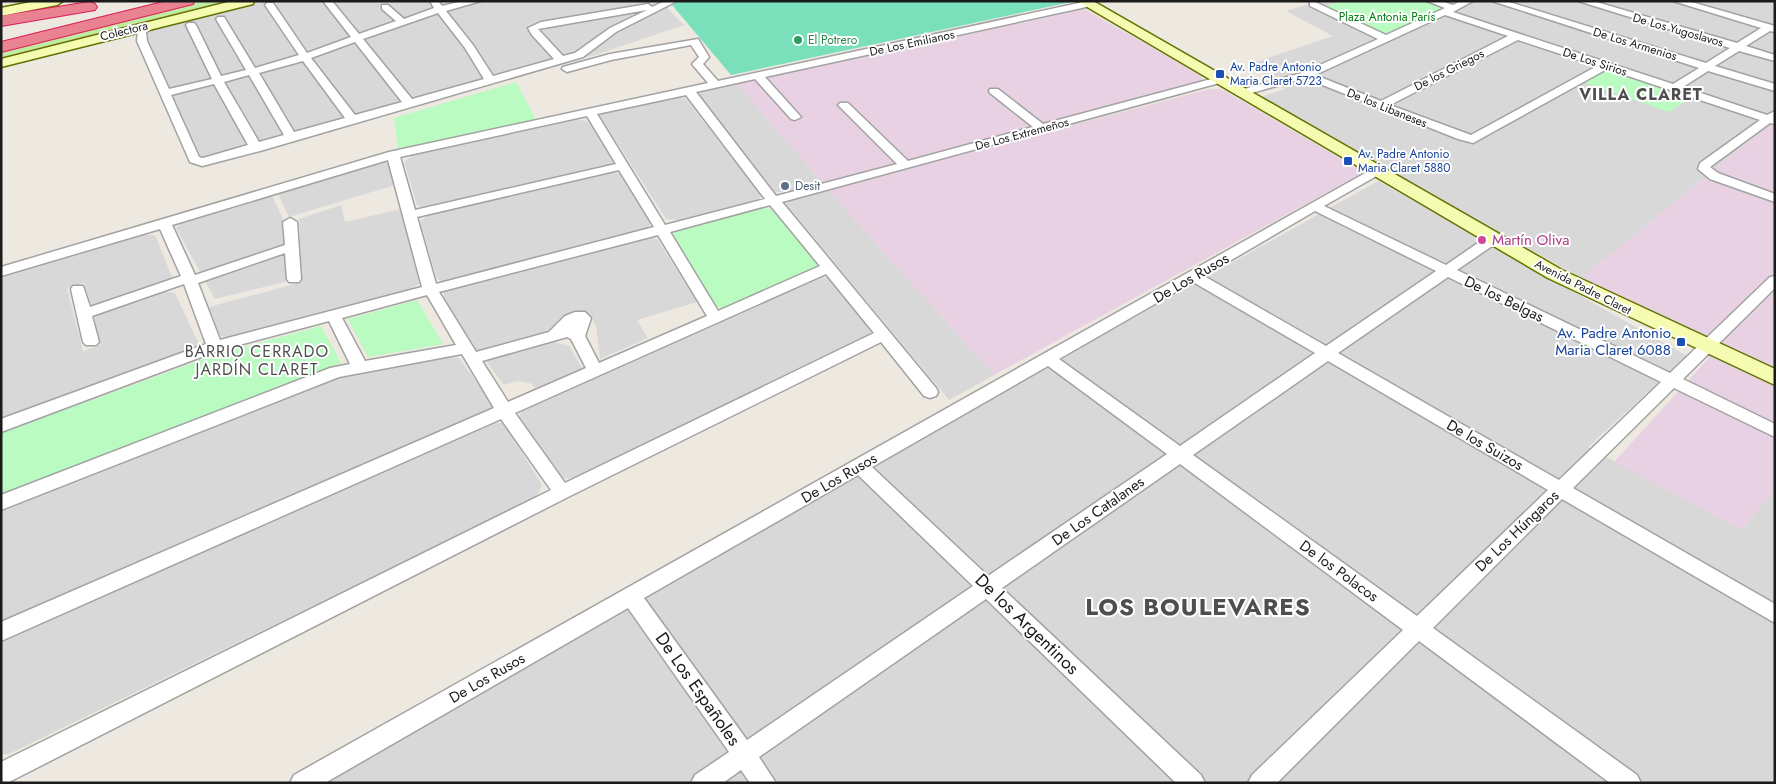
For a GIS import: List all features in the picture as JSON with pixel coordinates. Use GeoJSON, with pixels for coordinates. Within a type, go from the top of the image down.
{"type":"FeatureCollection","features":[{"type":"Feature","properties":{"kind":"highway"},"geometry":{"type":"LineString","coordinates":[[1,28],[128,1]]}},
{"type":"Feature","properties":{"kind":"highway"},"geometry":{"type":"LineString","coordinates":[[1,40],[175,1]]}},
{"type":"Feature","properties":{"kind":"highway"},"geometry":{"type":"LineString","coordinates":[[1,47],[187,1]]}},
{"type":"Feature","properties":{"kind":"highway"},"geometry":{"type":"LineString","coordinates":[[1,21],[104,4]]}},
{"type":"Feature","properties":{"kind":"main road"},"geometry":{"type":"LineString","coordinates":[[1,12],[58,1]]}},
{"type":"Feature","properties":{"kind":"main road","name":"Colectora"},"geometry":{"type":"LineString","coordinates":[[1,63],[248,1]]}},
{"type":"Feature","properties":{"kind":"main road","name":"Avenida Padre Claret"},"geometry":{"type":"LineString","coordinates":[[1086,3],[1493,239],[1570,281],[1775,378]]}},
{"type":"Feature","properties":{"kind":"street"},"geometry":{"type":"LineString","coordinates":[[327,1],[410,104]]}},
{"type":"Feature","properties":{"kind":"street"},"geometry":{"type":"LineString","coordinates":[[166,93],[305,57],[402,22],[437,5],[477,1]]}},
{"type":"Feature","properties":{"kind":"street","name":"De Los Sirios"},"geometry":{"type":"LineString","coordinates":[[1431,1],[1449,10],[1517,36],[1674,88],[1773,118]]}},
{"type":"Feature","properties":{"kind":"street"},"geometry":{"type":"LineString","coordinates":[[1241,93],[1306,75],[1469,1]]}},
{"type":"Feature","properties":{"kind":"street","name":"De Los Armenios"},"geometry":{"type":"LineString","coordinates":[[1496,1],[1775,88]]}},
{"type":"Feature","properties":{"kind":"street","name":"De Los Yugoslavos"},"geometry":{"type":"LineString","coordinates":[[1582,1],[1775,58]]}},
{"type":"Feature","properties":{"kind":"street"},"geometry":{"type":"LineString","coordinates":[[1676,1],[1716,9],[1772,28]]}},
{"type":"Feature","properties":{"kind":"street"},"geometry":{"type":"LineString","coordinates":[[1315,2],[1386,39]]}},
{"type":"Feature","properties":{"kind":"street","name":"De Los Emilianos"},"geometry":{"type":"LineString","coordinates":[[735,81],[1086,3]]}},
{"type":"Feature","properties":{"kind":"street"},"geometry":{"type":"LineString","coordinates":[[169,20],[143,29],[141,32],[142,41],[196,161],[211,160],[256,148],[562,60],[584,52],[613,30],[666,4]]}},
{"type":"Feature","properties":{"kind":"street"},"geometry":{"type":"LineString","coordinates":[[562,60],[535,33],[533,28],[541,25],[666,4]]}},
{"type":"Feature","properties":{"kind":"street"},"geometry":{"type":"LineString","coordinates":[[270,5],[305,57],[354,120]]}},
{"type":"Feature","properties":{"kind":"street"},"geometry":{"type":"LineString","coordinates":[[437,5],[469,47],[491,81]]}},
{"type":"Feature","properties":{"kind":"street"},"geometry":{"type":"LineString","coordinates":[[384,7],[402,22]]}},
{"type":"Feature","properties":{"kind":"street"},"geometry":{"type":"LineString","coordinates":[[221,19],[292,138]]}},
{"type":"Feature","properties":{"kind":"street"},"geometry":{"type":"LineString","coordinates":[[191,25],[218,81],[256,148]]}},
{"type":"Feature","properties":{"kind":"street"},"geometry":{"type":"LineString","coordinates":[[1674,88],[1737,47],[1772,28]]}},
{"type":"Feature","properties":{"kind":"street"},"geometry":{"type":"LineString","coordinates":[[100,37],[130,34],[142,41]]}},
{"type":"Feature","properties":{"kind":"street","name":"De los Griegos"},"geometry":{"type":"LineString","coordinates":[[1381,105],[1517,36]]}},
{"type":"Feature","properties":{"kind":"street"},"geometry":{"type":"LineString","coordinates":[[521,82],[610,57],[694,41],[704,58],[697,64],[714,85]]}},
{"type":"Feature","properties":{"kind":"street"},"geometry":{"type":"LineString","coordinates":[[1469,139],[1478,138],[1606,65]]}},
{"type":"Feature","properties":{"kind":"street","name":"De los Libaneses"},"geometry":{"type":"LineString","coordinates":[[1306,75],[1469,139]]}},
{"type":"Feature","properties":{"kind":"street"},"geometry":{"type":"LineString","coordinates":[[758,76],[795,117]]}},
{"type":"Feature","properties":{"kind":"street","name":"De Los Extremeños"},"geometry":{"type":"LineString","coordinates":[[1,426],[215,346],[660,228],[773,200],[1219,80]]}},
{"type":"Feature","properties":{"kind":"street"},"geometry":{"type":"LineString","coordinates":[[1,272],[393,155],[735,81]]}},
{"type":"Feature","properties":{"kind":"street"},"geometry":{"type":"LineString","coordinates":[[689,91],[773,200],[930,392]]}},
{"type":"Feature","properties":{"kind":"street"},"geometry":{"type":"LineString","coordinates":[[994,91],[1041,128]]}},
{"type":"Feature","properties":{"kind":"street"},"geometry":{"type":"LineString","coordinates":[[844,105],[905,165]]}},
{"type":"Feature","properties":{"kind":"street"},"geometry":{"type":"LineString","coordinates":[[590,112],[715,318]]}},
{"type":"Feature","properties":{"kind":"street"},"geometry":{"type":"LineString","coordinates":[[1773,118],[1704,166],[1707,172],[1714,176],[1775,198]]}},
{"type":"Feature","properties":{"kind":"street"},"geometry":{"type":"LineString","coordinates":[[393,155],[430,289],[504,410],[562,492]]}},
{"type":"Feature","properties":{"kind":"street"},"geometry":{"type":"LineString","coordinates":[[410,216],[622,166]]}},
{"type":"Feature","properties":{"kind":"street","name":"De Los Rusos"},"geometry":{"type":"LineString","coordinates":[[302,783],[326,777],[631,596],[1376,171]]}},
{"type":"Feature","properties":{"kind":"street","name":"De los Belgas"},"geometry":{"type":"LineString","coordinates":[[1314,206],[1775,431]]}},
{"type":"Feature","properties":{"kind":"street"},"geometry":{"type":"LineString","coordinates":[[290,222],[294,279]]}},
{"type":"Feature","properties":{"kind":"street"},"geometry":{"type":"LineString","coordinates":[[164,224],[215,346]]}},
{"type":"Feature","properties":{"kind":"street","name":"De Los Catalanes"},"geometry":{"type":"LineString","coordinates":[[703,783],[1493,239]]}},
{"type":"Feature","properties":{"kind":"street"},"geometry":{"type":"LineString","coordinates":[[84,314],[292,247]]}},
{"type":"Feature","properties":{"kind":"street"},"geometry":{"type":"LineString","coordinates":[[1,632],[828,268]]}},
{"type":"Feature","properties":{"kind":"street","name":"De los Suizos"},"geometry":{"type":"LineString","coordinates":[[1194,276],[1775,614]]}},
{"type":"Feature","properties":{"kind":"street","name":"De Los Húngaros"},"geometry":{"type":"LineString","coordinates":[[1260,783],[1706,346],[1768,295],[1775,280]]}},
{"type":"Feature","properties":{"kind":"street"},"geometry":{"type":"LineString","coordinates":[[78,289],[91,342]]}},
{"type":"Feature","properties":{"kind":"street"},"geometry":{"type":"LineString","coordinates":[[333,315],[359,366]]}},
{"type":"Feature","properties":{"kind":"street"},"geometry":{"type":"LineString","coordinates":[[1,503],[324,376],[359,366],[470,353],[568,332],[577,336],[595,370]]}},
{"type":"Feature","properties":{"kind":"street"},"geometry":{"type":"LineString","coordinates":[[1,774],[562,492],[883,335]]}},
{"type":"Feature","properties":{"kind":"street","name":"De los Polacos"},"geometry":{"type":"LineString","coordinates":[[1049,358],[1629,783]]}},
{"type":"Feature","properties":{"kind":"street","name":"De los Argentinos"},"geometry":{"type":"LineString","coordinates":[[860,466],[1193,783]]}},
{"type":"Feature","properties":{"kind":"street","name":"De Los Españoles"},"geometry":{"type":"LineString","coordinates":[[631,596],[764,783]]}},
{"type":"Feature","properties":{"kind":"shaded area"},"geometry":{"type":"Polygon","coordinates":[[[254,1],[670,1],[664,5],[684,25],[595,55],[491,81],[202,162],[142,31],[254,1]]]}},
{"type":"Feature","properties":{"kind":"shaded area"},"geometry":{"type":"Polygon","coordinates":[[[1304,1],[1775,1],[1775,123],[1772,122],[1582,278],[1255,99],[1285,89],[1250,64],[1333,36],[1286,11],[1309,4],[1304,1]]]}},
{"type":"Feature","properties":{"kind":"shaded area"},"geometry":{"type":"Polygon","coordinates":[[[1084,9],[1202,76],[1202,81],[822,183],[737,84],[1084,9]]]}},
{"type":"Feature","properties":{"kind":"shaded area"},"geometry":{"type":"Polygon","coordinates":[[[737,84],[822,183],[784,192],[775,192],[698,95],[702,92],[737,84]]]}},
{"type":"Feature","properties":{"kind":"shaded area"},"geometry":{"type":"Polygon","coordinates":[[[1210,89],[1221,89],[1364,172],[994,375],[827,189],[1210,89]]]}},
{"type":"Feature","properties":{"kind":"shaded area"},"geometry":{"type":"Polygon","coordinates":[[[675,97],[686,99],[761,195],[758,200],[678,220],[666,219],[600,116],[605,112],[675,97]]]}},
{"type":"Feature","properties":{"kind":"shaded area"},"geometry":{"type":"Polygon","coordinates":[[[578,120],[588,121],[614,161],[607,167],[426,208],[417,205],[404,162],[415,154],[578,120]]]}},
{"type":"Feature","properties":{"kind":"shaded area"},"geometry":{"type":"Polygon","coordinates":[[[1772,122],[1775,123],[1775,489],[1742,530],[1614,462],[1708,359],[1692,332],[1582,278],[1772,122]]]}},
{"type":"Feature","properties":{"kind":"shaded area"},"geometry":{"type":"Polygon","coordinates":[[[378,162],[388,163],[395,185],[289,217],[278,193],[378,162]]]}},
{"type":"Feature","properties":{"kind":"shaded area"},"geometry":{"type":"Polygon","coordinates":[[[609,172],[620,173],[652,223],[644,230],[444,282],[437,279],[420,221],[429,215],[609,172]]]}},
{"type":"Feature","properties":{"kind":"shaded area"},"geometry":{"type":"Polygon","coordinates":[[[1378,181],[1687,356],[1588,447],[1742,530],[1775,489],[1775,783],[302,783],[1378,181]]]}},
{"type":"Feature","properties":{"kind":"shaded area"},"geometry":{"type":"Polygon","coordinates":[[[827,189],[994,375],[949,400],[786,204],[791,198],[827,189]]]}},
{"type":"Feature","properties":{"kind":"shaded area"},"geometry":{"type":"Polygon","coordinates":[[[272,196],[283,219],[288,281],[215,299],[176,228],[182,223],[272,196]]]}},
{"type":"Feature","properties":{"kind":"shaded area"},"geometry":{"type":"Polygon","coordinates":[[[341,205],[345,222],[401,209],[419,283],[412,289],[231,337],[220,336],[209,307],[302,282],[299,219],[341,205]]]}},
{"type":"Feature","properties":{"kind":"shaded area"},"geometry":{"type":"Polygon","coordinates":[[[143,235],[155,235],[172,277],[163,284],[92,308],[84,283],[67,288],[83,351],[101,345],[94,316],[165,292],[175,293],[199,344],[193,350],[1,420],[1,278],[143,235]]]}},
{"type":"Feature","properties":{"kind":"shaded area"},"geometry":{"type":"Polygon","coordinates":[[[645,237],[657,239],[697,302],[637,320],[648,338],[600,359],[596,326],[591,316],[583,313],[550,330],[477,352],[444,302],[444,291],[645,237]]]}},
{"type":"Feature","properties":{"kind":"shaded area"},"geometry":{"type":"Polygon","coordinates":[[[819,276],[831,279],[873,326],[870,335],[577,479],[561,478],[518,418],[524,407],[819,276]]]}},
{"type":"Feature","properties":{"kind":"shaded area"},"geometry":{"type":"Polygon","coordinates":[[[554,342],[569,346],[582,368],[536,388],[530,383],[517,381],[504,385],[486,361],[524,346],[554,342]]]}},
{"type":"Feature","properties":{"kind":"shaded area"},"geometry":{"type":"Polygon","coordinates":[[[449,357],[459,358],[493,405],[487,414],[1,626],[1,512],[334,379],[449,357]]]}},
{"type":"Feature","properties":{"kind":"shaded area"},"geometry":{"type":"Polygon","coordinates":[[[489,423],[504,423],[542,485],[536,497],[9,754],[1,754],[1,641],[489,423]]]}},
{"type":"Feature","properties":{"kind":"green space"},"geometry":{"type":"Polygon","coordinates":[[[202,1],[237,1],[1,61],[1,51],[202,1]]]}},
{"type":"Feature","properties":{"kind":"green space","name":"El Potrero"},"geometry":{"type":"Polygon","coordinates":[[[681,1],[1071,2],[731,75],[672,5],[681,1]]]}},
{"type":"Feature","properties":{"kind":"green space","name":"Plaza Antonia París"},"geometry":{"type":"Polygon","coordinates":[[[1343,1],[1421,1],[1445,9],[1387,35],[1324,7],[1343,1]]]}},
{"type":"Feature","properties":{"kind":"green space"},"geometry":{"type":"Polygon","coordinates":[[[1606,66],[1694,95],[1669,112],[1580,81],[1606,66]]]}},
{"type":"Feature","properties":{"kind":"green space"},"geometry":{"type":"Polygon","coordinates":[[[516,82],[536,120],[398,150],[394,118],[516,82]]]}},
{"type":"Feature","properties":{"kind":"green space"},"geometry":{"type":"Polygon","coordinates":[[[760,207],[775,211],[818,264],[815,271],[728,309],[717,307],[673,238],[674,231],[760,207]]]}},
{"type":"Feature","properties":{"kind":"green space"},"geometry":{"type":"Polygon","coordinates":[[[417,300],[443,344],[368,357],[348,319],[417,300]]]}},
{"type":"Feature","properties":{"kind":"green space"},"geometry":{"type":"Polygon","coordinates":[[[321,326],[341,363],[1,495],[1,433],[215,355],[321,326]]]}},
{"type":"Feature","properties":{"kind":"place","name":"El Potrero"},"geometry":{"type":"Point","coordinates":[798,40]}},
{"type":"Feature","properties":{"kind":"place","name":"Av. Padre Antonio Maria Claret 5723"},"geometry":{"type":"Point","coordinates":[1220,74]}},
{"type":"Feature","properties":{"kind":"place","name":"Av. Padre Antonio Maria Claret 5880"},"geometry":{"type":"Point","coordinates":[1348,161]}},
{"type":"Feature","properties":{"kind":"place","name":"Desit"},"geometry":{"type":"Point","coordinates":[785,186]}},
{"type":"Feature","properties":{"kind":"place","name":"Martín Oliva"},"geometry":{"type":"Point","coordinates":[1482,240]}},
{"type":"Feature","properties":{"kind":"place","name":"Av. Padre Antonio Maria Claret 6088"},"geometry":{"type":"Point","coordinates":[1681,342]}},
{"type":"Feature","properties":{"kind":"district","name":"VILLA CLARET"},"geometry":{"type":"Point","coordinates":[1641,94]}},
{"type":"Feature","properties":{"kind":"district","name":"BARRIO CERRADO JARDÍN CLARET"},"geometry":{"type":"Point","coordinates":[257,360]}},
{"type":"Feature","properties":{"kind":"district","name":"LOS BOULEVARES"},"geometry":{"type":"Point","coordinates":[1198,607]}}]}
